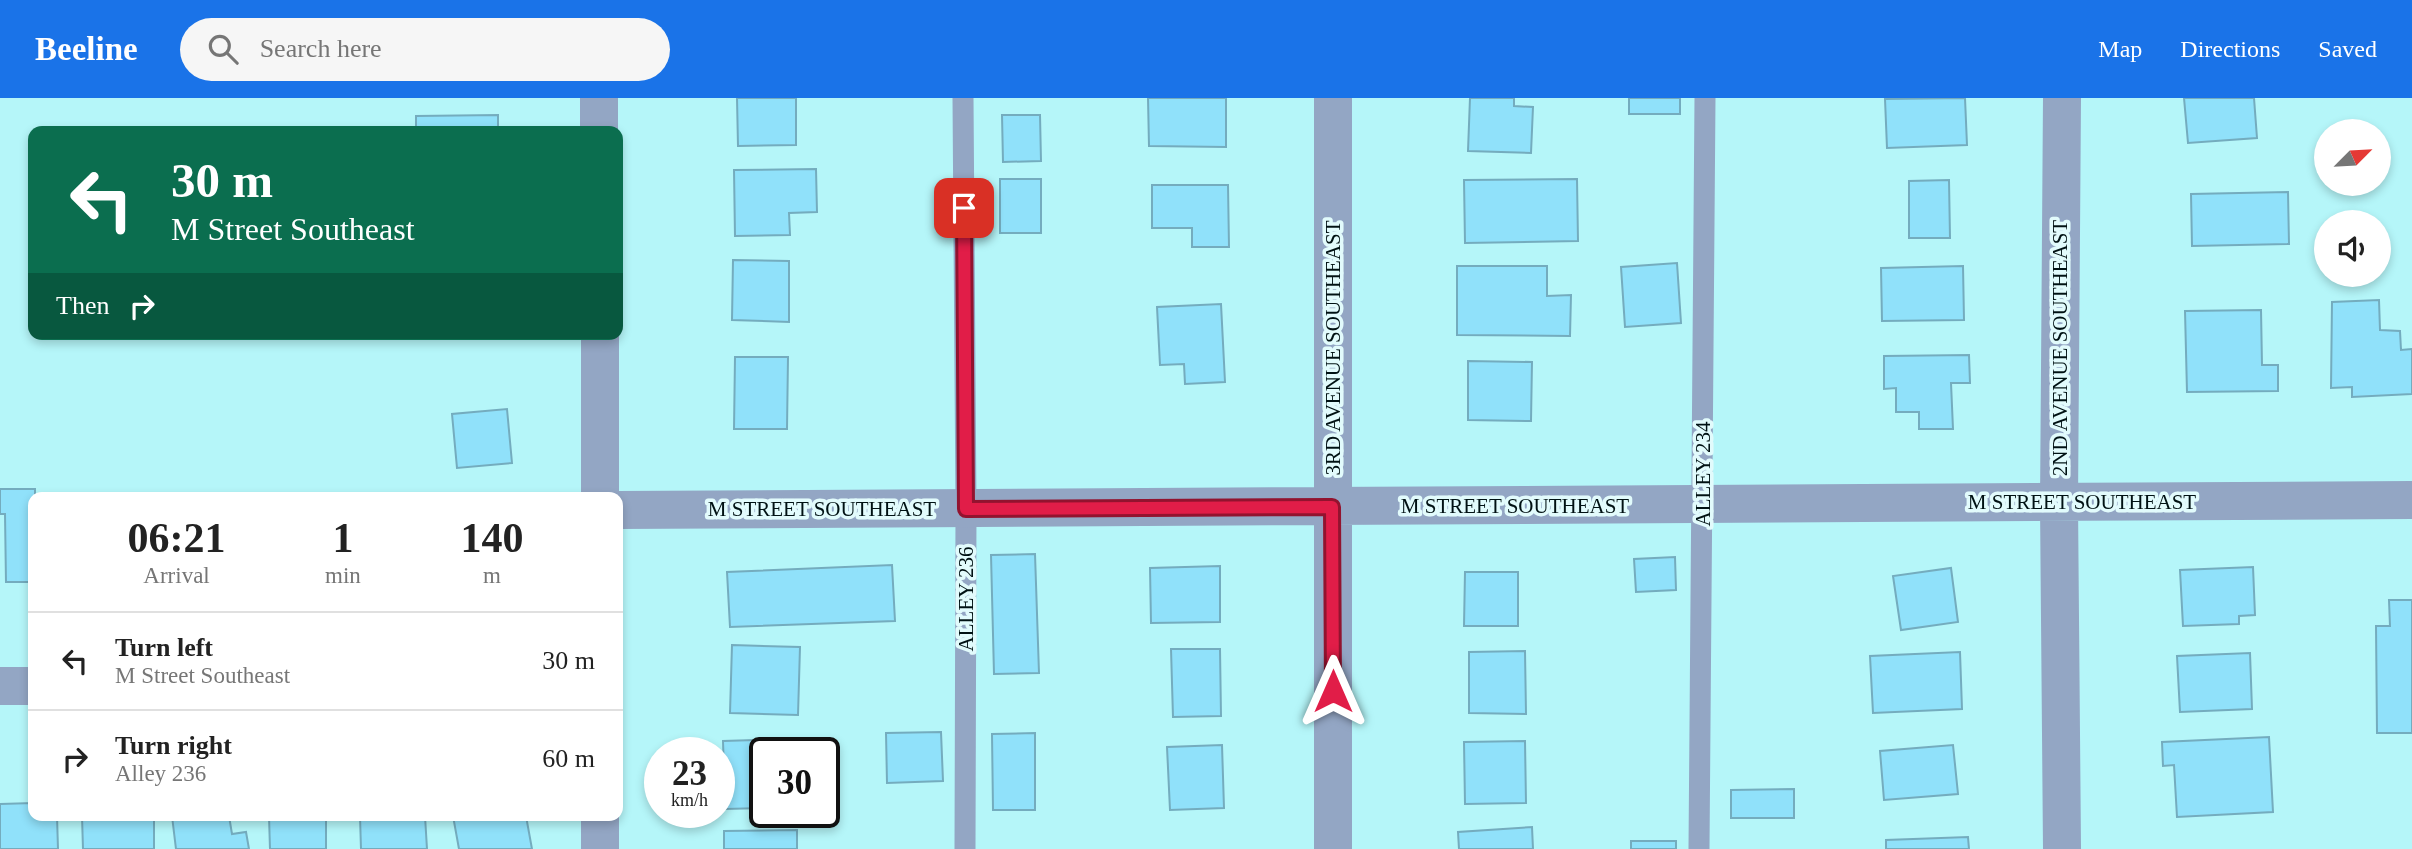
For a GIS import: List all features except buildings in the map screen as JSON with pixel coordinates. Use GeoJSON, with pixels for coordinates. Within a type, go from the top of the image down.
{"type":"FeatureCollection","features":[{"type":"Feature","properties":{"kind":"street"},"geometry":{"type":"LineString","coordinates":[[600,98],[600,126]]}},
{"type":"Feature","properties":{"kind":"street","name":"3RD AVENUE SOUTHEAST"},"geometry":{"type":"LineString","coordinates":[[1333,98],[1333,849]]}},
{"type":"Feature","properties":{"kind":"street","name":"2ND AVENUE SOUTHEAST"},"geometry":{"type":"LineString","coordinates":[[2062,98],[2059,503],[2062,849]]}},
{"type":"Feature","properties":{"kind":"street"},"geometry":{"type":"LineString","coordinates":[[600,340],[600,492]]}},
{"type":"Feature","properties":{"kind":"street","name":"M STREET SOUTHEAST"},"geometry":{"type":"LineString","coordinates":[[623,510],[2412,500]]}},
{"type":"Feature","properties":{"kind":"street"},"geometry":{"type":"LineString","coordinates":[[0,686],[28,686]]}},
{"type":"Feature","properties":{"kind":"street"},"geometry":{"type":"LineString","coordinates":[[600,821],[600,849]]}},
{"type":"Feature","properties":{"kind":"lane","name":"ALLEY 236"},"geometry":{"type":"LineString","coordinates":[[963,98],[965,849]]}},
{"type":"Feature","properties":{"kind":"lane","name":"ALLEY 234"},"geometry":{"type":"LineString","coordinates":[[1699,849],[1705,98]]}},
{"type":"Feature","properties":{"kind":"route"},"geometry":{"type":"LineString","coordinates":[[964,208],[966,509],[1332,507],[1333,691]]}}]}
